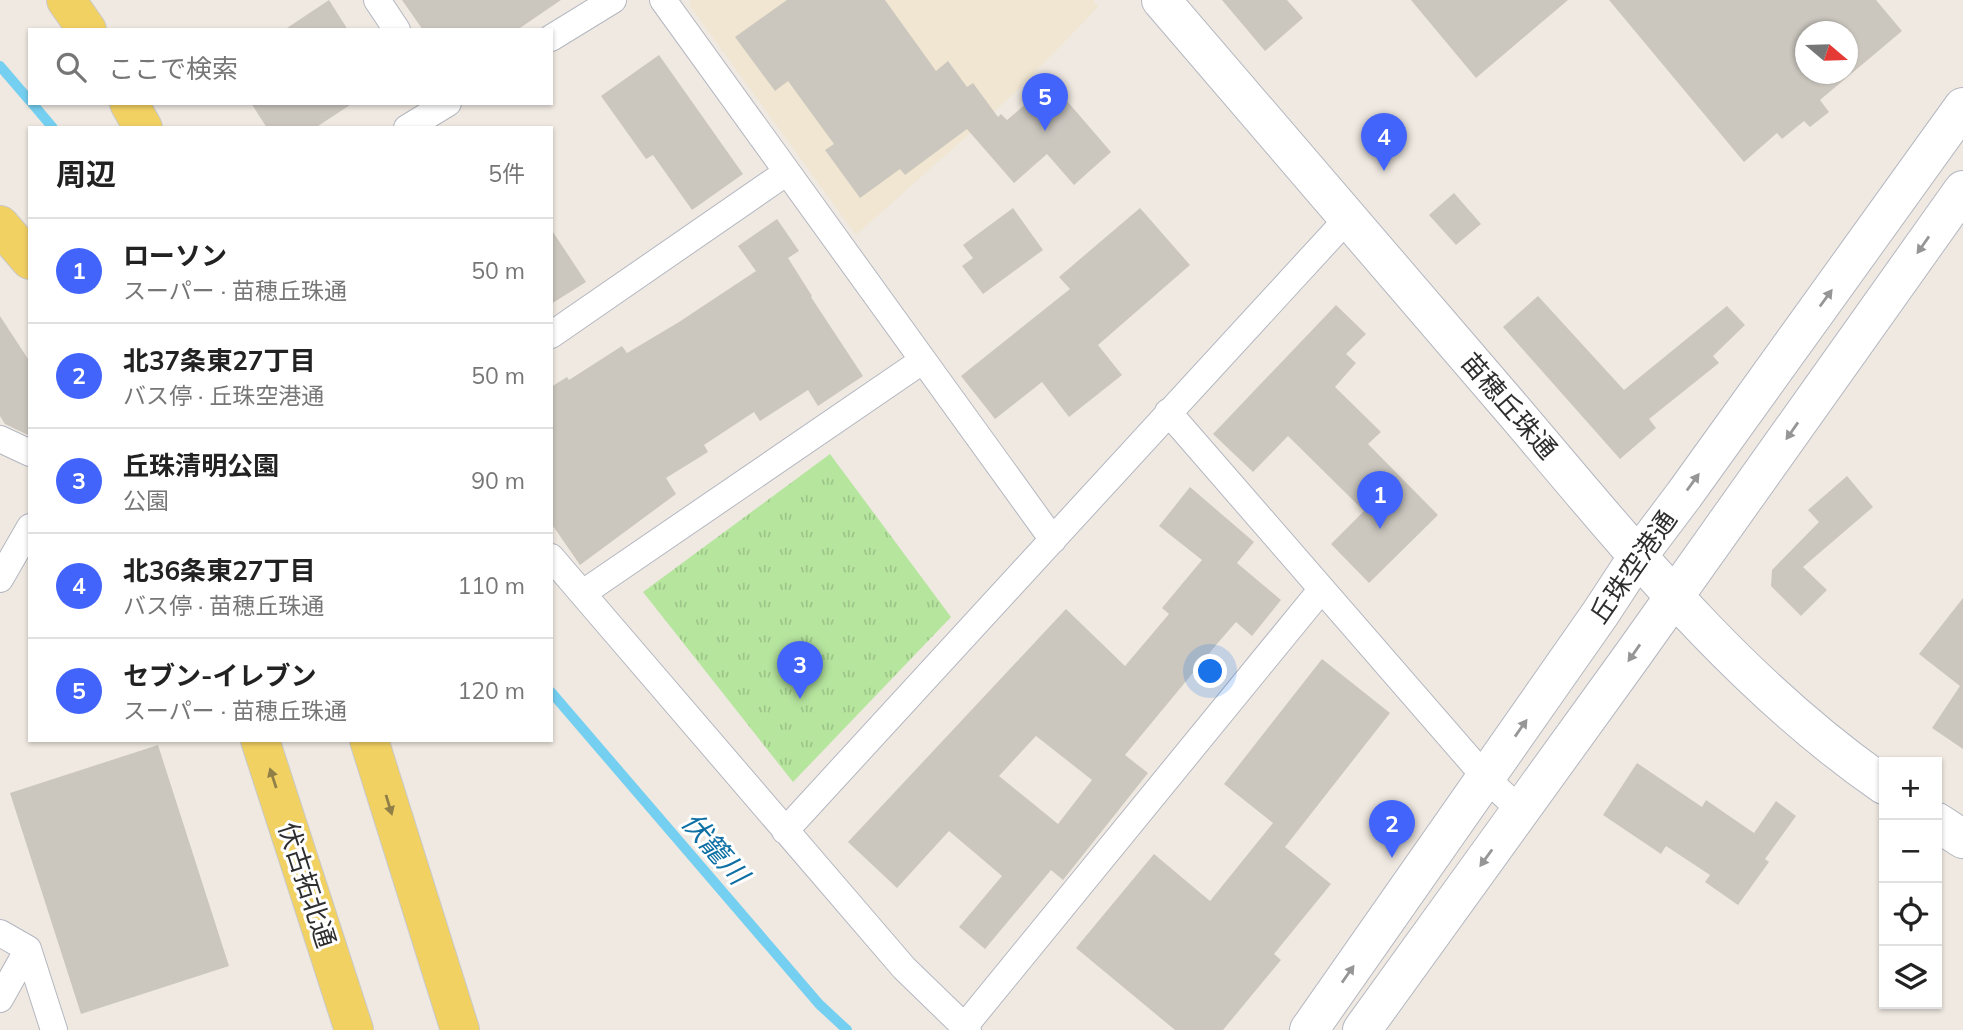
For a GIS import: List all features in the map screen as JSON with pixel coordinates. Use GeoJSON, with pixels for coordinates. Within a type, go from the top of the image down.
{"type":"FeatureCollection","features":[{"type":"Feature","properties":{"kind":"main road"},"geometry":{"type":"LineString","coordinates":[[66,0],[86,28]]}},
{"type":"Feature","properties":{"kind":"main road","name":"苗穂丘珠通"},"geometry":{"type":"LineString","coordinates":[[1161,0],[1673,597],[1773,695],[1879,782]]}},
{"type":"Feature","properties":{"kind":"main road"},"geometry":{"type":"LineString","coordinates":[[130,105],[142,126]]}},
{"type":"Feature","properties":{"kind":"main road","name":"丘珠空港通"},"geometry":{"type":"LineString","coordinates":[[1309,1030],[1486,778],[1637,556],[1684,495],[1963,107]]}},
{"type":"Feature","properties":{"kind":"main road","name":"丘珠空港通"},"geometry":{"type":"LineString","coordinates":[[1362,1030],[1963,190]]}},
{"type":"Feature","properties":{"kind":"main road"},"geometry":{"type":"LineString","coordinates":[[0,225],[28,258]]}},
{"type":"Feature","properties":{"kind":"main road","name":"伏古拓北通"},"geometry":{"type":"LineString","coordinates":[[261,742],[354,1030]]}},
{"type":"Feature","properties":{"kind":"main road"},"geometry":{"type":"LineString","coordinates":[[370,742],[460,1030]]}},
{"type":"Feature","properties":{"kind":"main road"},"geometry":{"type":"LineString","coordinates":[[1942,825],[1963,839]]}},
{"type":"Feature","properties":{"kind":"street"},"geometry":{"type":"LineString","coordinates":[[377,0],[396,28]]}},
{"type":"Feature","properties":{"kind":"street"},"geometry":{"type":"LineString","coordinates":[[553,37],[613,0]]}},
{"type":"Feature","properties":{"kind":"street"},"geometry":{"type":"LineString","coordinates":[[663,0],[1053,540]]}},
{"type":"Feature","properties":{"kind":"street"},"geometry":{"type":"LineString","coordinates":[[410,126],[444,105]]}},
{"type":"Feature","properties":{"kind":"street"},"geometry":{"type":"LineString","coordinates":[[553,334],[787,172]]}},
{"type":"Feature","properties":{"kind":"street"},"geometry":{"type":"LineString","coordinates":[[785,831],[1348,218]]}},
{"type":"Feature","properties":{"kind":"street"},"geometry":{"type":"LineString","coordinates":[[583,593],[922,361]]}},
{"type":"Feature","properties":{"kind":"street"},"geometry":{"type":"LineString","coordinates":[[1168,412],[1486,778],[1520,810]]}},
{"type":"Feature","properties":{"kind":"street"},"geometry":{"type":"LineString","coordinates":[[0,439],[28,452]]}},
{"type":"Feature","properties":{"kind":"street"},"geometry":{"type":"LineString","coordinates":[[0,579],[28,530]]}},
{"type":"Feature","properties":{"kind":"street"},"geometry":{"type":"LineString","coordinates":[[553,559],[904,968],[966,1028],[1321,590]]}},
{"type":"Feature","properties":{"kind":"street"},"geometry":{"type":"LineString","coordinates":[[0,933],[28,949],[54,1030]]}},
{"type":"Feature","properties":{"kind":"street"},"geometry":{"type":"LineString","coordinates":[[0,999],[28,949]]}},
{"type":"Feature","properties":{"kind":"shaded area"},"geometry":{"type":"Polygon","coordinates":[[[691,0],[1093,0],[1098,7],[1016,92],[856,235],[690,6],[691,0]]]}},
{"type":"Feature","properties":{"kind":"green space"},"geometry":{"type":"Polygon","coordinates":[[[830,454],[951,617],[793,782],[643,592],[830,454]]]}},
{"type":"Feature","properties":{"kind":"building"},"geometry":{"type":"Polygon","coordinates":[[[329,0],[347,28],[287,28],[329,0]]]}},
{"type":"Feature","properties":{"kind":"building"},"geometry":{"type":"Polygon","coordinates":[[[402,0],[561,0],[520,28],[422,28],[402,0]]]}},
{"type":"Feature","properties":{"kind":"building"},"geometry":{"type":"Polygon","coordinates":[[[787,0],[885,0],[936,71],[948,61],[967,87],[973,83],[998,117],[1001,114],[1007,120],[1034,97],[1039,102],[1053,90],[1064,103],[1067,101],[1111,152],[1074,185],[1047,154],[1014,183],[967,129],[905,175],[900,169],[860,198],[825,150],[834,144],[788,81],[775,91],[735,37],[787,0]]]}},
{"type":"Feature","properties":{"kind":"building"},"geometry":{"type":"Polygon","coordinates":[[[1222,0],[1287,0],[1303,18],[1265,51],[1222,0]]]}},
{"type":"Feature","properties":{"kind":"building"},"geometry":{"type":"Polygon","coordinates":[[[1411,0],[1568,0],[1476,78],[1411,0]]]}},
{"type":"Feature","properties":{"kind":"building"},"geometry":{"type":"Polygon","coordinates":[[[1609,0],[1876,0],[1902,31],[1858,68],[1858,21],[1795,21],[1795,84],[1839,84],[1820,100],[1829,112],[1810,127],[1804,121],[1782,139],[1777,133],[1744,162],[1609,0]]]}},
{"type":"Feature","properties":{"kind":"building"},"geometry":{"type":"Polygon","coordinates":[[[659,55],[743,174],[692,210],[653,155],[646,159],[601,96],[659,55]]]}},
{"type":"Feature","properties":{"kind":"building"},"geometry":{"type":"Polygon","coordinates":[[[252,105],[350,105],[318,126],[266,126],[252,105]]]}},
{"type":"Feature","properties":{"kind":"building"},"geometry":{"type":"Polygon","coordinates":[[[1454,193],[1481,224],[1456,245],[1429,215],[1454,193]]]}},
{"type":"Feature","properties":{"kind":"building"},"geometry":{"type":"Polygon","coordinates":[[[1013,208],[1043,250],[983,294],[962,266],[973,258],[963,245],[1013,208]]]}},
{"type":"Feature","properties":{"kind":"building"},"geometry":{"type":"Polygon","coordinates":[[[1140,208],[1190,265],[1098,345],[1122,375],[1069,417],[1042,382],[995,419],[961,376],[1070,289],[1059,277],[1140,208]]]}},
{"type":"Feature","properties":{"kind":"building"},"geometry":{"type":"Polygon","coordinates":[[[777,219],[799,251],[788,258],[863,376],[818,406],[808,390],[760,421],[754,412],[704,445],[708,452],[666,478],[676,494],[580,565],[553,526],[553,386],[567,377],[569,380],[622,346],[627,353],[756,271],[738,246],[777,219]]]}},
{"type":"Feature","properties":{"kind":"building"},"geometry":{"type":"Polygon","coordinates":[[[553,232],[586,282],[553,303],[553,232]]]}},
{"type":"Feature","properties":{"kind":"building"},"geometry":{"type":"Polygon","coordinates":[[[1538,296],[1624,390],[1727,306],[1745,325],[1713,356],[1719,363],[1649,419],[1656,428],[1620,459],[1503,327],[1538,296]]]}},
{"type":"Feature","properties":{"kind":"building"},"geometry":{"type":"Polygon","coordinates":[[[1336,305],[1366,334],[1346,354],[1356,363],[1335,387],[1381,432],[1368,444],[1438,515],[1369,583],[1331,544],[1364,511],[1288,436],[1253,472],[1213,434],[1336,305]]]}},
{"type":"Feature","properties":{"kind":"building"},"geometry":{"type":"Polygon","coordinates":[[[0,316],[28,359],[28,435],[5,424],[0,416],[0,316]]]}},
{"type":"Feature","properties":{"kind":"building"},"geometry":{"type":"Polygon","coordinates":[[[1847,476],[1873,507],[1803,567],[1827,590],[1801,616],[1771,586],[1772,570],[1819,522],[1808,510],[1847,476]]]}},
{"type":"Feature","properties":{"kind":"building"},"geometry":{"type":"Polygon","coordinates":[[[1190,487],[1254,542],[1237,563],[1281,600],[1252,636],[1236,622],[1216,645],[1125,755],[1148,773],[1063,880],[1051,870],[985,949],[959,927],[1002,876],[949,831],[897,888],[848,842],[1066,609],[1125,666],[1169,614],[1162,608],[1202,560],[1159,526],[1190,487]],[[1036,736],[999,776],[1058,824],[1092,780],[1036,736]]]}},
{"type":"Feature","properties":{"kind":"building"},"geometry":{"type":"Polygon","coordinates":[[[1963,598],[1963,749],[1932,728],[1960,686],[1919,654],[1963,598]]]}},
{"type":"Feature","properties":{"kind":"building"},"geometry":{"type":"Polygon","coordinates":[[[1322,659],[1390,713],[1285,847],[1331,884],[1274,954],[1281,960],[1223,1030],[1175,1030],[1076,948],[1154,854],[1210,901],[1273,823],[1224,784],[1322,659]]]}},
{"type":"Feature","properties":{"kind":"building"},"geometry":{"type":"Polygon","coordinates":[[[158,745],[229,966],[81,1014],[10,793],[158,745]]]}},
{"type":"Feature","properties":{"kind":"building"},"geometry":{"type":"Polygon","coordinates":[[[1637,763],[1702,807],[1706,800],[1754,833],[1776,801],[1796,816],[1765,859],[1769,862],[1738,905],[1705,882],[1710,875],[1666,846],[1661,854],[1603,815],[1637,763]]]}},
{"type":"Feature","properties":{"kind":"waterway","name":"伏籠川"},"geometry":{"type":"LineString","coordinates":[[0,66],[28,99]]}},
{"type":"Feature","properties":{"kind":"waterway","name":"伏籠川"},"geometry":{"type":"LineString","coordinates":[[34,105],[51,126]]}},
{"type":"Feature","properties":{"kind":"waterway","name":"伏籠川"},"geometry":{"type":"LineString","coordinates":[[553,694],[819,1004],[847,1030]]}},
{"type":"Feature","properties":{"kind":"place","name":"セブン-イレブン"},"geometry":{"type":"Point","coordinates":[1045,131]}},
{"type":"Feature","properties":{"kind":"place","name":"北36条東27丁目"},"geometry":{"type":"Point","coordinates":[1384,171]}},
{"type":"Feature","properties":{"kind":"place","name":"ローソン"},"geometry":{"type":"Point","coordinates":[1380,529]}},
{"type":"Feature","properties":{"kind":"place","name":"丘珠清明公園"},"geometry":{"type":"Point","coordinates":[800,699]}},
{"type":"Feature","properties":{"kind":"place","name":"北37条東27丁目"},"geometry":{"type":"Point","coordinates":[1392,858]}}]}
